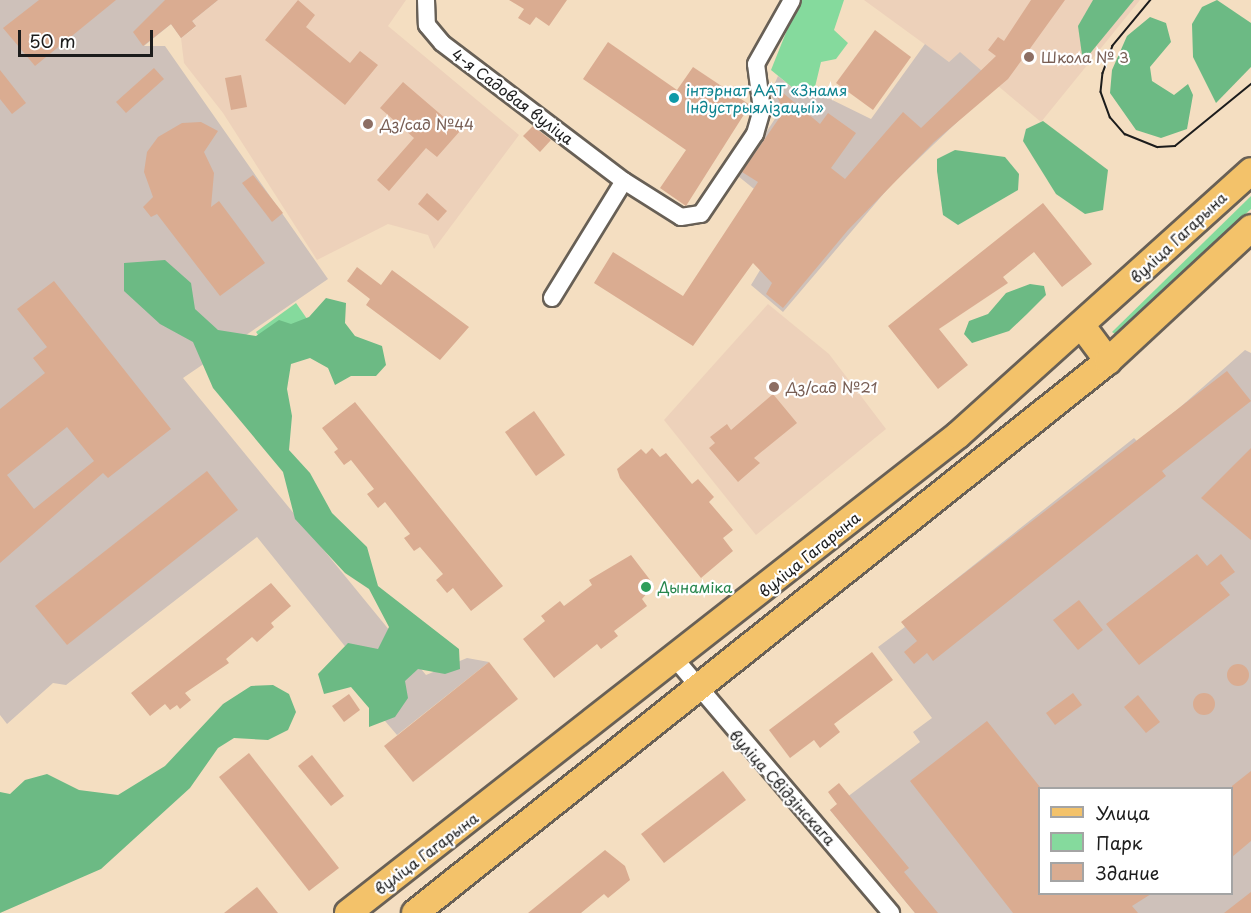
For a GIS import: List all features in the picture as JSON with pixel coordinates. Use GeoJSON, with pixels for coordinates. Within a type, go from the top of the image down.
{"type":"FeatureCollection","features":[{"type":"Feature","properties":{"kind":"main road","name":"вуліца Гагарына"},"geometry":{"type":"LineString","coordinates":[[348,913],[676,660],[958,435],[1082,326],[1251,171]]}},
{"type":"Feature","properties":{"kind":"main road"},"geometry":{"type":"LineString","coordinates":[[415,913],[1108,361],[1251,228]]}},
{"type":"Feature","properties":{"kind":"main road"},"geometry":{"type":"LineString","coordinates":[[1224,253],[1251,234]]}},
{"type":"Feature","properties":{"kind":"main road"},"geometry":{"type":"LineString","coordinates":[[1082,326],[1108,361]]}},
{"type":"Feature","properties":{"kind":"street","name":"4-я Садовая вуліца"},"geometry":{"type":"LineString","coordinates":[[426,0],[427,25],[442,43],[624,181],[681,217],[701,214],[755,134],[762,110],[756,64],[792,0]]}},
{"type":"Feature","properties":{"kind":"street"},"geometry":{"type":"LineString","coordinates":[[552,298],[624,181]]}},
{"type":"Feature","properties":{"kind":"street","name":"вуліца Свідзінскага"},"geometry":{"type":"LineString","coordinates":[[676,660],[891,913]]}},
{"type":"Feature","properties":{"kind":"shaded area"},"geometry":{"type":"Polygon","coordinates":[[[0,0],[218,0],[192,21],[196,26],[181,38],[171,24],[144,46],[165,46],[328,279],[183,378],[426,675],[467,658],[489,662],[397,735],[345,674],[356,660],[257,537],[66,685],[53,683],[7,724],[0,715],[0,0]]]}},
{"type":"Feature","properties":{"kind":"shaded area","name":"Дз/сад №44"},"geometry":{"type":"Polygon","coordinates":[[[218,0],[406,0],[388,26],[519,135],[434,249],[428,235],[388,224],[317,260],[223,113],[184,63],[181,38],[196,27],[192,21],[218,0]]]}},
{"type":"Feature","properties":{"kind":"shaded area","name":"Школа № 3"},"geometry":{"type":"Polygon","coordinates":[[[864,0],[1140,0],[1041,122],[959,53],[949,62],[864,0]]]}},
{"type":"Feature","properties":{"kind":"shaded area"},"geometry":{"type":"Polygon","coordinates":[[[925,44],[949,62],[960,52],[997,84],[891,185],[783,312],[751,285],[791,219],[738,176],[780,111],[770,94],[778,76],[804,97],[814,91],[871,119],[925,44]]]}},
{"type":"Feature","properties":{"kind":"shaded area","name":"Дз/сад №21"},"geometry":{"type":"Polygon","coordinates":[[[768,304],[829,354],[886,429],[756,535],[664,420],[768,304]]]}},
{"type":"Feature","properties":{"kind":"shaded area"},"geometry":{"type":"Polygon","coordinates":[[[1245,350],[1251,353],[1251,913],[915,913],[830,810],[920,742],[913,732],[932,718],[878,647],[905,627],[902,622],[1134,438],[1137,441],[1177,410],[1245,350]]]}},
{"type":"Feature","properties":{"kind":"green space"},"geometry":{"type":"Polygon","coordinates":[[[799,0],[844,0],[834,30],[848,43],[836,59],[821,62],[814,91],[804,97],[771,70],[799,0]]]}},
{"type":"Feature","properties":{"kind":"green space"},"geometry":{"type":"Polygon","coordinates":[[[1093,0],[1134,0],[1083,62],[1078,26],[1093,0]]]}},
{"type":"Feature","properties":{"kind":"green space"},"geometry":{"type":"Polygon","coordinates":[[[1217,0],[1251,23],[1251,67],[1216,103],[1193,57],[1192,24],[1202,7],[1217,0]]]}},
{"type":"Feature","properties":{"kind":"green space"},"geometry":{"type":"Polygon","coordinates":[[[1150,17],[1166,23],[1171,42],[1150,67],[1152,81],[1174,95],[1188,84],[1193,95],[1187,129],[1161,138],[1136,130],[1110,93],[1112,70],[1127,36],[1150,17]]]}},
{"type":"Feature","properties":{"kind":"green space"},"geometry":{"type":"Polygon","coordinates":[[[1043,121],[1108,170],[1103,210],[1085,214],[1056,194],[1023,141],[1026,129],[1043,121]]]}},
{"type":"Feature","properties":{"kind":"green space"},"geometry":{"type":"Polygon","coordinates":[[[955,150],[1005,157],[1019,174],[1018,190],[958,225],[943,215],[937,171],[937,159],[955,150]]]}},
{"type":"Feature","properties":{"kind":"green space"},"geometry":{"type":"Polygon","coordinates":[[[1251,196],[1251,209],[1115,334],[1112,332],[1251,196]]]}},
{"type":"Feature","properties":{"kind":"green space"},"geometry":{"type":"Polygon","coordinates":[[[165,260],[191,283],[195,309],[218,330],[256,336],[279,320],[291,324],[309,317],[326,298],[346,303],[345,323],[355,336],[382,346],[386,365],[376,376],[351,376],[335,385],[328,368],[310,358],[291,364],[287,389],[292,416],[289,450],[310,473],[332,513],[367,547],[378,586],[459,649],[460,669],[445,674],[418,669],[405,681],[408,698],[395,717],[369,727],[369,708],[351,687],[324,694],[318,674],[348,643],[378,649],[389,627],[369,589],[345,573],[295,519],[283,472],[213,388],[193,342],[160,324],[124,291],[124,263],[165,260]]]}},
{"type":"Feature","properties":{"kind":"green space"},"geometry":{"type":"Polygon","coordinates":[[[1030,284],[1044,286],[1046,295],[1009,331],[972,343],[964,334],[969,321],[988,314],[1006,293],[1030,284]]]}},
{"type":"Feature","properties":{"kind":"green space"},"geometry":{"type":"Polygon","coordinates":[[[296,303],[314,329],[274,357],[256,332],[296,303]]]}},
{"type":"Feature","properties":{"kind":"green space"},"geometry":{"type":"Polygon","coordinates":[[[273,685],[289,694],[296,712],[288,730],[268,740],[234,738],[218,748],[190,788],[101,869],[0,913],[0,792],[10,794],[25,780],[47,774],[79,790],[118,795],[165,766],[223,704],[251,686],[273,685]]]}},
{"type":"Feature","properties":{"kind":"building"},"geometry":{"type":"Polygon","coordinates":[[[39,0],[116,0],[35,66],[3,28],[39,0]]]}},
{"type":"Feature","properties":{"kind":"building"},"geometry":{"type":"Polygon","coordinates":[[[165,0],[218,0],[192,21],[196,26],[181,38],[171,24],[143,46],[133,32],[165,0]]]}},
{"type":"Feature","properties":{"kind":"building"},"geometry":{"type":"Polygon","coordinates":[[[298,0],[315,15],[306,27],[350,63],[360,51],[378,65],[345,105],[265,40],[298,0]]]}},
{"type":"Feature","properties":{"kind":"building"},"geometry":{"type":"Polygon","coordinates":[[[509,0],[567,0],[549,26],[536,17],[530,25],[518,18],[524,9],[509,0]]]}},
{"type":"Feature","properties":{"kind":"building"},"geometry":{"type":"Polygon","coordinates":[[[1031,0],[1065,0],[1008,79],[934,142],[848,230],[783,308],[766,294],[772,283],[753,263],[693,346],[594,283],[613,252],[683,296],[758,182],[742,172],[784,111],[770,82],[820,124],[828,113],[856,133],[831,168],[845,179],[903,112],[921,128],[996,56],[988,50],[998,37],[1004,41],[1031,0]]]}},
{"type":"Feature","properties":{"kind":"building"},"geometry":{"type":"Polygon","coordinates":[[[875,30],[911,57],[873,110],[836,83],[875,30]]]}},
{"type":"Feature","properties":{"kind":"building","name":"інтэрнат ААТ «Знамя Індустрыялізацыі»"},"geometry":{"type":"Polygon","coordinates":[[[608,42],[677,90],[693,67],[750,105],[686,206],[660,188],[686,150],[583,79],[608,42]]]}},
{"type":"Feature","properties":{"kind":"building"},"geometry":{"type":"Polygon","coordinates":[[[154,68],[164,79],[126,113],[116,102],[154,68]]]}},
{"type":"Feature","properties":{"kind":"building"},"geometry":{"type":"Polygon","coordinates":[[[0,70],[26,103],[12,114],[0,99],[0,70]]]}},
{"type":"Feature","properties":{"kind":"building"},"geometry":{"type":"Polygon","coordinates":[[[241,75],[247,107],[231,110],[225,78],[241,75]]]}},
{"type":"Feature","properties":{"kind":"building"},"geometry":{"type":"Polygon","coordinates":[[[403,82],[460,131],[437,157],[426,148],[389,191],[377,180],[414,138],[380,108],[403,82]]]}},
{"type":"Feature","properties":{"kind":"building"},"geometry":{"type":"Polygon","coordinates":[[[201,122],[218,131],[204,152],[214,173],[211,207],[219,201],[265,263],[220,296],[157,214],[151,217],[143,207],[153,197],[144,172],[147,152],[158,137],[182,123],[201,122]]]}},
{"type":"Feature","properties":{"kind":"building"},"geometry":{"type":"Polygon","coordinates":[[[533,126],[551,140],[540,152],[523,136],[533,126]]]}},
{"type":"Feature","properties":{"kind":"building"},"geometry":{"type":"Polygon","coordinates":[[[253,175],[283,213],[272,222],[242,183],[253,175]]]}},
{"type":"Feature","properties":{"kind":"building"},"geometry":{"type":"Polygon","coordinates":[[[427,193],[447,211],[438,221],[418,204],[427,193]]]}},
{"type":"Feature","properties":{"kind":"building"},"geometry":{"type":"Polygon","coordinates":[[[1043,203],[1092,264],[1062,287],[1034,252],[1003,277],[1008,283],[939,329],[968,365],[938,389],[888,326],[1043,203]]]}},
{"type":"Feature","properties":{"kind":"building"},"geometry":{"type":"Polygon","coordinates":[[[357,267],[381,285],[392,270],[469,327],[440,360],[366,305],[370,299],[347,281],[357,267]]]}},
{"type":"Feature","properties":{"kind":"building"},"geometry":{"type":"Polygon","coordinates":[[[54,281],[171,429],[108,478],[103,473],[0,563],[0,409],[45,373],[33,358],[47,347],[17,309],[54,281]],[[67,427],[7,475],[34,509],[94,461],[67,427]]]}},
{"type":"Feature","properties":{"kind":"building"},"geometry":{"type":"Polygon","coordinates":[[[1227,371],[1251,401],[1162,471],[1166,476],[933,661],[927,653],[914,664],[904,652],[917,641],[901,622],[1227,371]]]}},
{"type":"Feature","properties":{"kind":"building"},"geometry":{"type":"Polygon","coordinates":[[[773,394],[797,423],[754,458],[760,463],[738,482],[709,448],[715,443],[710,437],[727,424],[731,430],[773,394]]]}},
{"type":"Feature","properties":{"kind":"building"},"geometry":{"type":"Polygon","coordinates":[[[355,402],[503,586],[471,611],[453,588],[447,593],[436,580],[443,574],[420,547],[414,551],[404,538],[410,534],[385,502],[378,508],[367,494],[374,489],[351,460],[344,465],[334,452],[338,449],[322,428],[355,402]]]}},
{"type":"Feature","properties":{"kind":"building"},"geometry":{"type":"Polygon","coordinates":[[[534,411],[565,455],[536,476],[505,432],[534,411]]]}},
{"type":"Feature","properties":{"kind":"building"},"geometry":{"type":"Polygon","coordinates":[[[652,448],[660,457],[666,453],[692,484],[698,479],[714,497],[709,502],[733,530],[723,538],[733,551],[701,578],[620,478],[617,469],[641,449],[646,454],[652,448]]]}},
{"type":"Feature","properties":{"kind":"building"},"geometry":{"type":"Polygon","coordinates":[[[1251,448],[1251,540],[1201,498],[1251,448]]]}},
{"type":"Feature","properties":{"kind":"building"},"geometry":{"type":"Polygon","coordinates":[[[207,471],[238,510],[67,645],[35,606],[207,471]]]}},
{"type":"Feature","properties":{"kind":"building"},"geometry":{"type":"Polygon","coordinates":[[[1197,554],[1207,566],[1221,554],[1235,572],[1220,583],[1230,595],[1139,665],[1106,624],[1197,554]]]}},
{"type":"Feature","properties":{"kind":"building"},"geometry":{"type":"Polygon","coordinates":[[[631,555],[654,585],[642,599],[647,606],[614,631],[618,636],[601,649],[597,644],[554,678],[523,639],[545,621],[541,616],[560,601],[564,606],[592,585],[589,580],[631,555]]]}},
{"type":"Feature","properties":{"kind":"building"},"geometry":{"type":"Polygon","coordinates":[[[271,583],[291,606],[271,623],[274,627],[257,642],[252,637],[226,659],[229,663],[185,693],[191,700],[180,709],[177,705],[170,710],[165,704],[150,716],[131,693],[271,583]]]}},
{"type":"Feature","properties":{"kind":"building"},"geometry":{"type":"Polygon","coordinates":[[[1079,600],[1103,630],[1078,650],[1053,620],[1079,600]]]}},
{"type":"Feature","properties":{"kind":"building"},"geometry":{"type":"Polygon","coordinates":[[[872,652],[893,680],[834,724],[840,732],[820,748],[814,740],[790,758],[769,730],[872,652]]]}},
{"type":"Feature","properties":{"kind":"building"},"geometry":{"type":"Polygon","coordinates":[[[489,662],[518,699],[413,782],[384,746],[489,662]]]}},
{"type":"Feature","properties":{"kind":"building"},"geometry":{"type":"Polygon","coordinates":[[[1234,664],[1242,664],[1249,671],[1249,679],[1242,686],[1234,686],[1227,679],[1227,671],[1234,664]]]}},
{"type":"Feature","properties":{"kind":"building"},"geometry":{"type":"Polygon","coordinates":[[[1073,693],[1082,705],[1055,725],[1046,713],[1073,693]]]}},
{"type":"Feature","properties":{"kind":"building"},"geometry":{"type":"Polygon","coordinates":[[[1200,693],[1208,693],[1215,700],[1215,708],[1208,715],[1200,715],[1193,708],[1193,700],[1200,693]]]}},
{"type":"Feature","properties":{"kind":"building"},"geometry":{"type":"Polygon","coordinates":[[[349,694],[360,710],[344,722],[332,706],[349,694]]]}},
{"type":"Feature","properties":{"kind":"building"},"geometry":{"type":"Polygon","coordinates":[[[1138,695],[1160,722],[1146,733],[1124,707],[1138,695]]]}},
{"type":"Feature","properties":{"kind":"building"},"geometry":{"type":"Polygon","coordinates":[[[987,721],[1040,787],[1038,787],[1038,895],[1149,895],[1132,906],[1138,913],[1013,913],[910,781],[987,721]]]}},
{"type":"Feature","properties":{"kind":"building"},"geometry":{"type":"Polygon","coordinates":[[[249,753],[339,868],[309,891],[219,777],[249,753]]]}},
{"type":"Feature","properties":{"kind":"building"},"geometry":{"type":"Polygon","coordinates":[[[312,755],[344,796],[331,806],[298,766],[312,755]]]}},
{"type":"Feature","properties":{"kind":"building"},"geometry":{"type":"Polygon","coordinates":[[[723,771],[746,800],[664,863],[641,834],[723,771]]]}},
{"type":"Feature","properties":{"kind":"building"},"geometry":{"type":"Polygon","coordinates":[[[1251,771],[1251,841],[1233,856],[1233,787],[1251,771]]]}},
{"type":"Feature","properties":{"kind":"building"},"geometry":{"type":"Polygon","coordinates":[[[839,783],[909,868],[904,872],[938,913],[915,913],[830,810],[837,804],[828,792],[839,783]]]}},
{"type":"Feature","properties":{"kind":"building"},"geometry":{"type":"Polygon","coordinates":[[[605,850],[625,866],[630,880],[608,898],[604,894],[581,913],[528,913],[605,850]]]}},
{"type":"Feature","properties":{"kind":"building"},"geometry":{"type":"Polygon","coordinates":[[[257,887],[278,913],[224,913],[257,887]]]}},
{"type":"Feature","properties":{"kind":"building"},"geometry":{"type":"Polygon","coordinates":[[[1251,892],[1251,913],[1224,913],[1251,892]]]}},
{"type":"Feature","properties":{"kind":"tram line"},"geometry":{"type":"LineString","coordinates":[[1151,0],[1113,46],[1103,73],[1101,92],[1110,117],[1125,134],[1158,147],[1175,146],[1251,84]]}},
{"type":"Feature","properties":{"kind":"place","name":"Школа № 3"},"geometry":{"type":"Point","coordinates":[1029,57]}},
{"type":"Feature","properties":{"kind":"place","name":"інтэрнат ААТ «Знамя Індустрыялізацыі»"},"geometry":{"type":"Point","coordinates":[674,98]}},
{"type":"Feature","properties":{"kind":"place","name":"Дз/сад №44"},"geometry":{"type":"Point","coordinates":[368,124]}},
{"type":"Feature","properties":{"kind":"place","name":"Дз/сад №21"},"geometry":{"type":"Point","coordinates":[774,387]}},
{"type":"Feature","properties":{"kind":"place","name":"Дынаміка"},"geometry":{"type":"Point","coordinates":[646,587]}}]}
